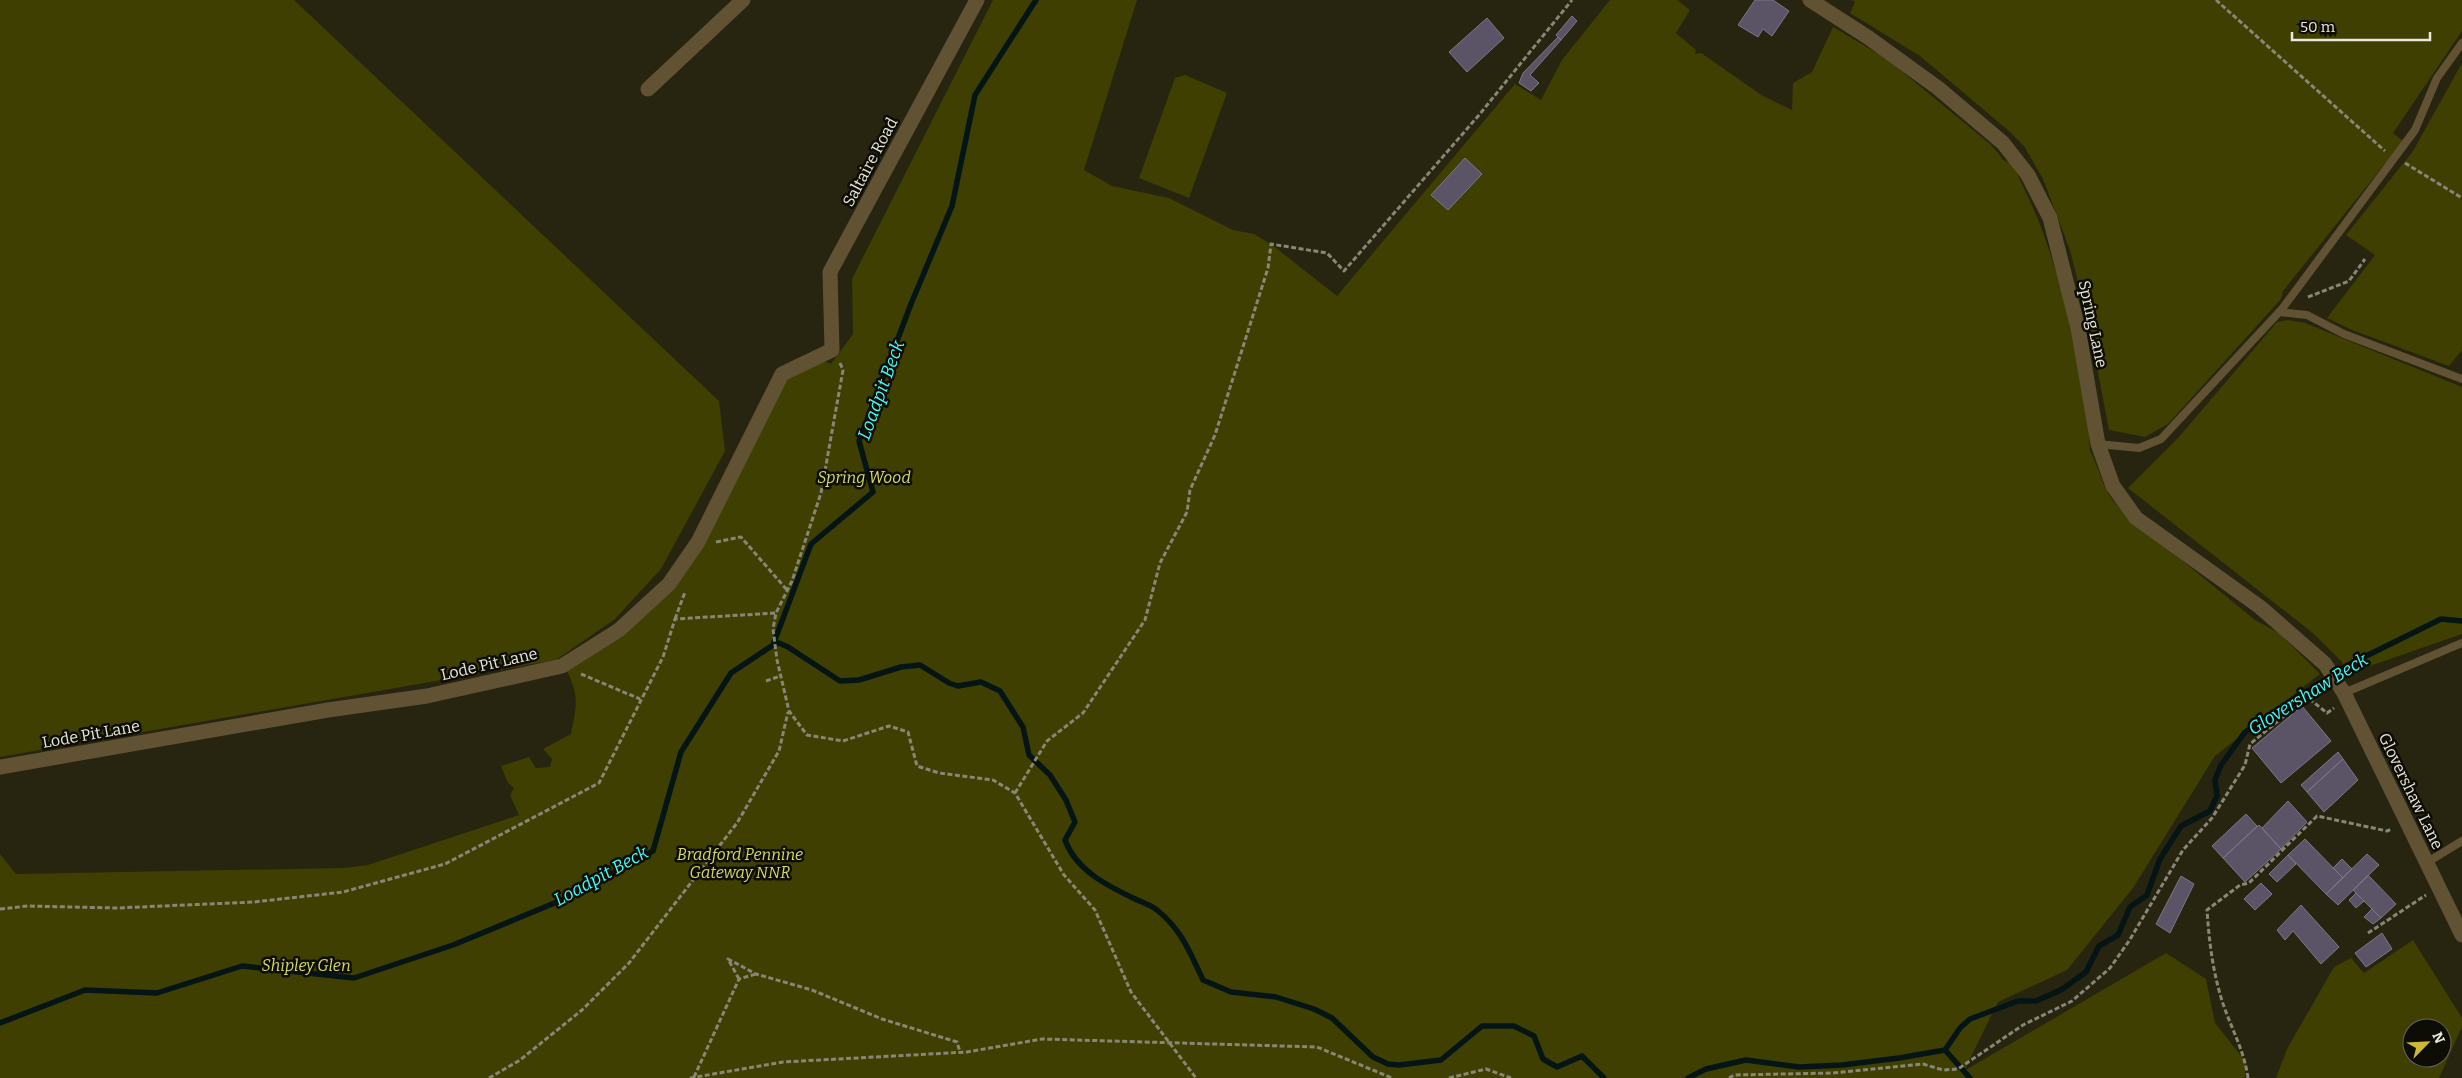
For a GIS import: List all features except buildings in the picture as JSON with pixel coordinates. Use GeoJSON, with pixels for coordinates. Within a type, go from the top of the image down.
{"type":"FeatureCollection","features":[{"type":"Feature","properties":{"kind":"street"},"geometry":{"type":"LineString","coordinates":[[648,89],[744,0]]}},
{"type":"Feature","properties":{"kind":"street","name":"Saltaire Road"},"geometry":{"type":"LineString","coordinates":[[832,350],[830,272],[977,0]]}},
{"type":"Feature","properties":{"kind":"street","name":"Spring Lane"},"geometry":{"type":"LineString","coordinates":[[1810,0],[1869,38],[1938,88],[2003,143],[2028,175],[2050,218],[2078,328],[2098,444],[2114,486],[2136,518],[2260,607],[2326,664]]}},
{"type":"Feature","properties":{"kind":"street","name":"Lode Pit Lane"},"geometry":{"type":"LineString","coordinates":[[0,767],[328,710],[427,696],[562,666],[619,630],[669,584],[708,524],[782,374],[832,350]]}},
{"type":"Feature","properties":{"kind":"street","name":"Glovershaw Lane"},"geometry":{"type":"LineString","coordinates":[[2326,664],[2340,687],[2462,936]]}},
{"type":"Feature","properties":{"kind":"lane"},"geometry":{"type":"LineString","coordinates":[[2098,444],[2139,448],[2162,439],[2279,312],[2396,158],[2415,130],[2438,78],[2462,43]]}},
{"type":"Feature","properties":{"kind":"lane"},"geometry":{"type":"LineString","coordinates":[[2279,312],[2307,315],[2344,334],[2462,379]]}},
{"type":"Feature","properties":{"kind":"lane"},"geometry":{"type":"LineString","coordinates":[[2340,687],[2462,643]]}},
{"type":"Feature","properties":{"kind":"lane"},"geometry":{"type":"LineString","coordinates":[[2426,863],[2462,841]]}},
{"type":"Feature","properties":{"kind":"path"},"geometry":{"type":"LineString","coordinates":[[1015,793],[1047,741],[1083,713],[1145,620],[1160,564],[1187,512],[1190,490],[1214,435],[1268,268],[1271,244],[1327,254],[1344,271],[1479,115],[1572,0]]}},
{"type":"Feature","properties":{"kind":"path"},"geometry":{"type":"LineString","coordinates":[[2216,0],[2380,148],[2462,198]]}},
{"type":"Feature","properties":{"kind":"path"},"geometry":{"type":"LineString","coordinates":[[2306,298],[2349,281],[2365,259]]}},
{"type":"Feature","properties":{"kind":"path"},"geometry":{"type":"LineString","coordinates":[[832,350],[844,370],[822,493],[792,581],[776,613],[773,629],[780,676],[789,711],[807,735],[843,741],[889,726],[908,732],[917,766],[939,773],[993,780],[1015,793],[1064,875],[1095,910],[1131,992],[1196,1078]]}},
{"type":"Feature","properties":{"kind":"path"},"geometry":{"type":"LineString","coordinates":[[708,524],[716,542],[741,537],[787,590]]}},
{"type":"Feature","properties":{"kind":"path"},"geometry":{"type":"LineString","coordinates":[[0,909],[28,906],[117,908],[254,902],[343,892],[445,864],[599,783],[663,656],[675,620],[776,613]]}},
{"type":"Feature","properties":{"kind":"path"},"geometry":{"type":"LineString","coordinates":[[562,666],[640,699]]}},
{"type":"Feature","properties":{"kind":"path"},"geometry":{"type":"LineString","coordinates":[[766,681],[780,676]]}},
{"type":"Feature","properties":{"kind":"path"},"geometry":{"type":"LineString","coordinates":[[1729,1078],[1734,1075],[1832,1073],[1924,1064],[1942,1070],[1958,1069],[2023,1025],[2072,1000],[2110,968],[2129,941],[2182,850],[2212,818],[2245,766],[2250,744],[2307,697],[2326,713],[2334,709],[2340,687]]}},
{"type":"Feature","properties":{"kind":"path"},"geometry":{"type":"LineString","coordinates":[[490,1078],[520,1060],[582,1010],[629,963],[737,823],[779,751],[789,711]]}},
{"type":"Feature","properties":{"kind":"path"},"geometry":{"type":"LineString","coordinates":[[2248,1078],[2246,1062],[2218,987],[2209,944],[2207,910],[2240,886],[2249,883],[2317,816],[2387,831],[2406,822]]}},
{"type":"Feature","properties":{"kind":"path"},"geometry":{"type":"LineString","coordinates":[[2368,933],[2438,887]]}},
{"type":"Feature","properties":{"kind":"path"},"geometry":{"type":"LineString","coordinates":[[739,979],[728,959],[756,974],[812,990],[882,1019],[957,1042],[960,1052]]}},
{"type":"Feature","properties":{"kind":"path"},"geometry":{"type":"LineString","coordinates":[[692,1078],[739,979],[756,974]]}},
{"type":"Feature","properties":{"kind":"path"},"geometry":{"type":"LineString","coordinates":[[692,1078],[783,1062],[960,1052],[1042,1039],[1316,1047],[1392,1078]]}},
{"type":"Feature","properties":{"kind":"path"},"geometry":{"type":"LineString","coordinates":[[1449,1078],[1486,1069],[1511,1078]]}},
{"type":"Feature","properties":{"kind":"green space"},"geometry":{"type":"Polygon","coordinates":[[[0,0],[294,0],[719,401],[725,451],[661,569],[615,619],[556,660],[0,757],[0,0]]]}},
{"type":"Feature","properties":{"kind":"green space"},"geometry":{"type":"Polygon","coordinates":[[[993,0],[1137,0],[1084,170],[1112,186],[1169,198],[1233,230],[1254,234],[1271,244],[1337,296],[1515,84],[1541,100],[1562,60],[1610,0],[1677,0],[1690,10],[1676,33],[1696,50],[1695,54],[1701,53],[1763,96],[1792,110],[1793,83],[1812,72],[1833,27],[1887,59],[1990,144],[2003,160],[2013,164],[2038,219],[2050,252],[2080,367],[2090,451],[2112,499],[2135,522],[2255,620],[2279,633],[2320,674],[2215,756],[2133,888],[2067,970],[1998,1002],[1964,1071],[2166,953],[2206,979],[2215,1023],[2246,1062],[2245,1078],[0,1078],[0,854],[16,874],[344,868],[368,865],[519,815],[510,795],[514,788],[508,783],[501,766],[529,757],[536,768],[550,767],[552,759],[543,749],[571,734],[576,702],[574,688],[567,671],[656,601],[782,385],[801,364],[820,359],[831,364],[853,334],[852,279],[993,0]]]}},
{"type":"Feature","properties":{"kind":"green space"},"geometry":{"type":"Polygon","coordinates":[[[1852,0],[2462,0],[2462,31],[2393,133],[2403,141],[2283,291],[2281,299],[2168,424],[2145,437],[2109,430],[2089,326],[2070,250],[2043,179],[2024,146],[2009,131],[1920,56],[1850,13],[1855,2],[1852,0]]]}},
{"type":"Feature","properties":{"kind":"green space"},"geometry":{"type":"Polygon","coordinates":[[[2462,63],[2462,350],[2449,366],[2352,330],[2327,318],[2375,255],[2346,235],[2413,151],[2462,63]]]}},
{"type":"Feature","properties":{"kind":"green space"},"geometry":{"type":"Polygon","coordinates":[[[1185,75],[1227,93],[1189,198],[1139,178],[1175,78],[1185,75]]]}},
{"type":"Feature","properties":{"kind":"green space"},"geometry":{"type":"Polygon","coordinates":[[[2288,320],[2305,323],[2462,387],[2462,634],[2367,667],[2350,676],[2341,661],[2314,634],[2128,488],[2178,438],[2277,322],[2288,320]]]}},
{"type":"Feature","properties":{"kind":"green space"},"geometry":{"type":"Polygon","coordinates":[[[2413,940],[2462,1018],[2462,1027],[2452,1049],[2452,1018],[2402,1018],[2402,1068],[2444,1068],[2439,1078],[2276,1078],[2287,1049],[2334,967],[2351,958],[2364,973],[2413,940]]]}},
{"type":"Feature","properties":{"kind":"waterway","name":"Loadpit Beck"},"geometry":{"type":"LineString","coordinates":[[0,1023],[85,990],[157,993],[242,966],[354,978],[453,945],[569,897],[653,851],[681,752],[731,673],[773,645],[811,544],[873,492],[859,441],[911,304],[952,206],[975,95],[1036,0]]}},
{"type":"Feature","properties":{"kind":"waterway","name":"Glovershaw Beck"},"geometry":{"type":"LineString","coordinates":[[1688,1078],[1706,1069],[1746,1060],[1799,1067],[1842,1065],[1945,1050],[1960,1028],[1970,1019],[2018,1001],[2036,1001],[2061,990],[2086,972],[2099,946],[2118,935],[2130,907],[2147,895],[2160,859],[2181,826],[2210,811],[2217,796],[2215,780],[2221,765],[2245,732],[2350,664],[2441,619],[2462,621]]}},
{"type":"Feature","properties":{"kind":"waterway","name":"Glovershaw Beck"},"geometry":{"type":"LineString","coordinates":[[773,645],[779,643],[788,647],[840,681],[859,680],[901,667],[920,665],[949,683],[958,686],[981,682],[1000,691],[1023,727],[1029,755],[1050,775],[1066,800],[1075,822],[1065,840],[1076,860],[1103,882],[1152,907],[1166,918],[1184,942],[1203,980],[1231,992],[1276,997],[1314,1009],[1332,1018],[1373,1057],[1388,1064],[1399,1065],[1441,1060],[1482,1026],[1514,1026],[1534,1036],[1543,1059],[1557,1067],[1582,1056],[1604,1078]]}},
{"type":"Feature","properties":{"kind":"waterway"},"geometry":{"type":"LineString","coordinates":[[1945,1050],[1970,1078]]}},
{"type":"Feature","properties":{"kind":"park label","name":"Spring Wood"},"geometry":{"type":"Point","coordinates":[864,477]}},
{"type":"Feature","properties":{"kind":"park label","name":"Bradford Pennine Gateway NNR"},"geometry":{"type":"Point","coordinates":[740,863]}},
{"type":"Feature","properties":{"kind":"park label","name":"Shipley Glen"},"geometry":{"type":"Point","coordinates":[306,965]}}]}
